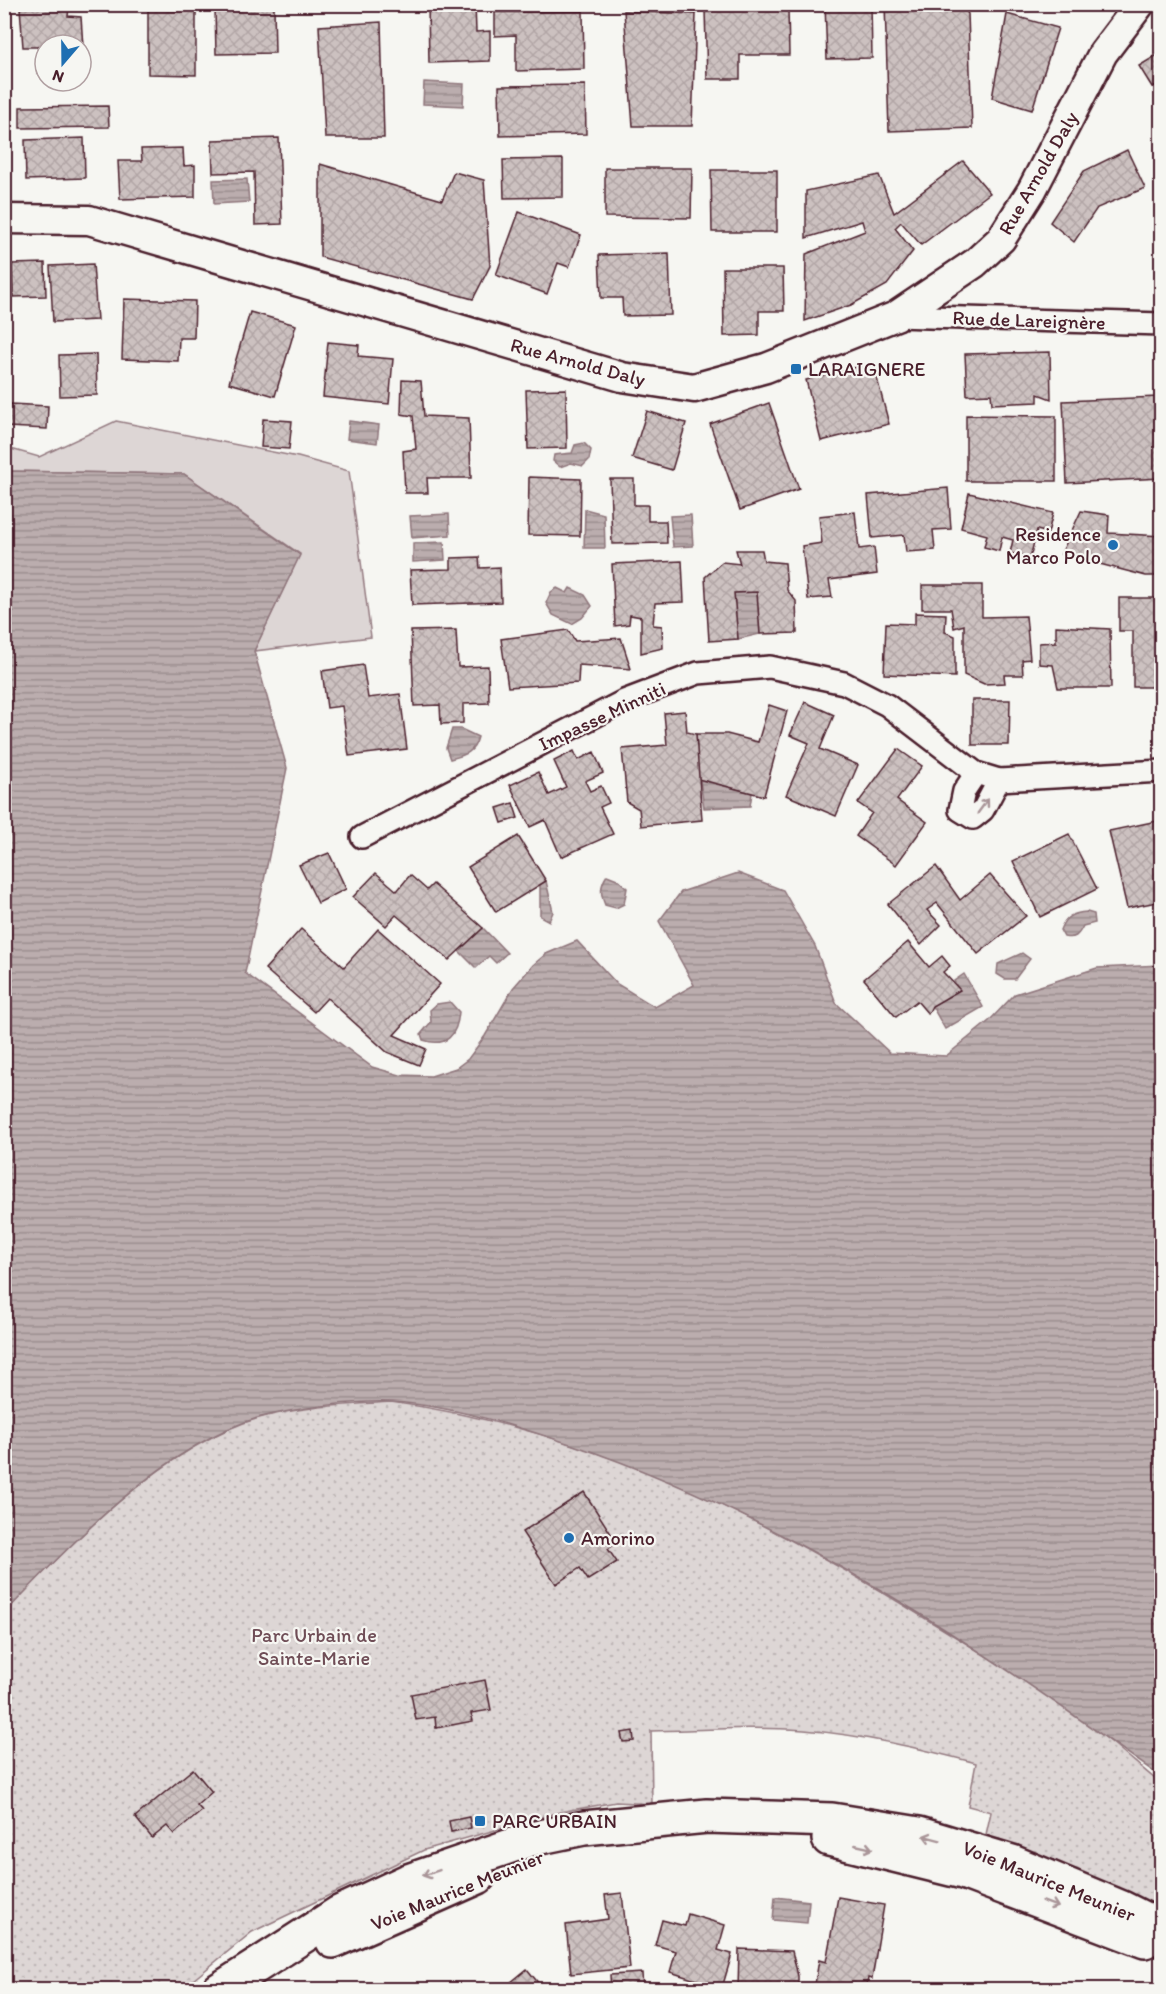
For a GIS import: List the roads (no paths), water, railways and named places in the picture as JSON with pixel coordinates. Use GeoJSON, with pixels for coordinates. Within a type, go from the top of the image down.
{"type":"FeatureCollection","features":[{"type":"Feature","properties":{"kind":"main road","name":"Voie Maurice Meunier"},"geometry":{"type":"LineString","coordinates":[[219,1989],[339,1913],[408,1881],[531,1839],[584,1827],[707,1816],[832,1820],[919,1834],[1012,1862],[1122,1908],[1161,1928]]}},
{"type":"Feature","properties":{"kind":"main road","name":"Voie Maurice Meunier"},"geometry":{"type":"LineString","coordinates":[[252,1989],[340,1936],[505,1867],[560,1850],[608,1840],[723,1830],[796,1831],[932,1864],[1021,1893],[1161,1949]]}},
{"type":"Feature","properties":{"kind":"street","name":"Rue Arnold Daly"},"geometry":{"type":"LineString","coordinates":[[4,219],[89,220],[622,377],[694,388],[766,368],[896,316],[975,263],[1001,239],[1032,190],[1103,53],[1140,4]]}},
{"type":"Feature","properties":{"kind":"street","name":"Rue de Lareignère"},"geometry":{"type":"LineString","coordinates":[[896,316],[1161,324]]}},
{"type":"Feature","properties":{"kind":"street","name":"Impasse Minniti"},"geometry":{"type":"LineString","coordinates":[[362,837],[624,701],[698,673],[770,667],[844,683],[887,705],[976,773],[999,780],[1161,771]]}},
{"type":"Feature","properties":{"kind":"street"},"geometry":{"type":"LineString","coordinates":[[976,773],[964,791],[960,810],[973,818],[983,810],[999,780]]}},
{"type":"Feature","properties":{"kind":"place","name":"LARAIGNERE"},"geometry":{"type":"Point","coordinates":[796,369]}},
{"type":"Feature","properties":{"kind":"place","name":"Residence Marco Polo"},"geometry":{"type":"Point","coordinates":[1113,545]}},
{"type":"Feature","properties":{"kind":"place","name":"Amorino"},"geometry":{"type":"Point","coordinates":[569,1538]}},
{"type":"Feature","properties":{"kind":"place","name":"PARC URBAIN"},"geometry":{"type":"Point","coordinates":[480,1821]}},
{"type":"Feature","properties":{"kind":"park label","name":"Parc Urbain de Sainte-Marie"},"geometry":{"type":"Point","coordinates":[314,1646]}}]}
